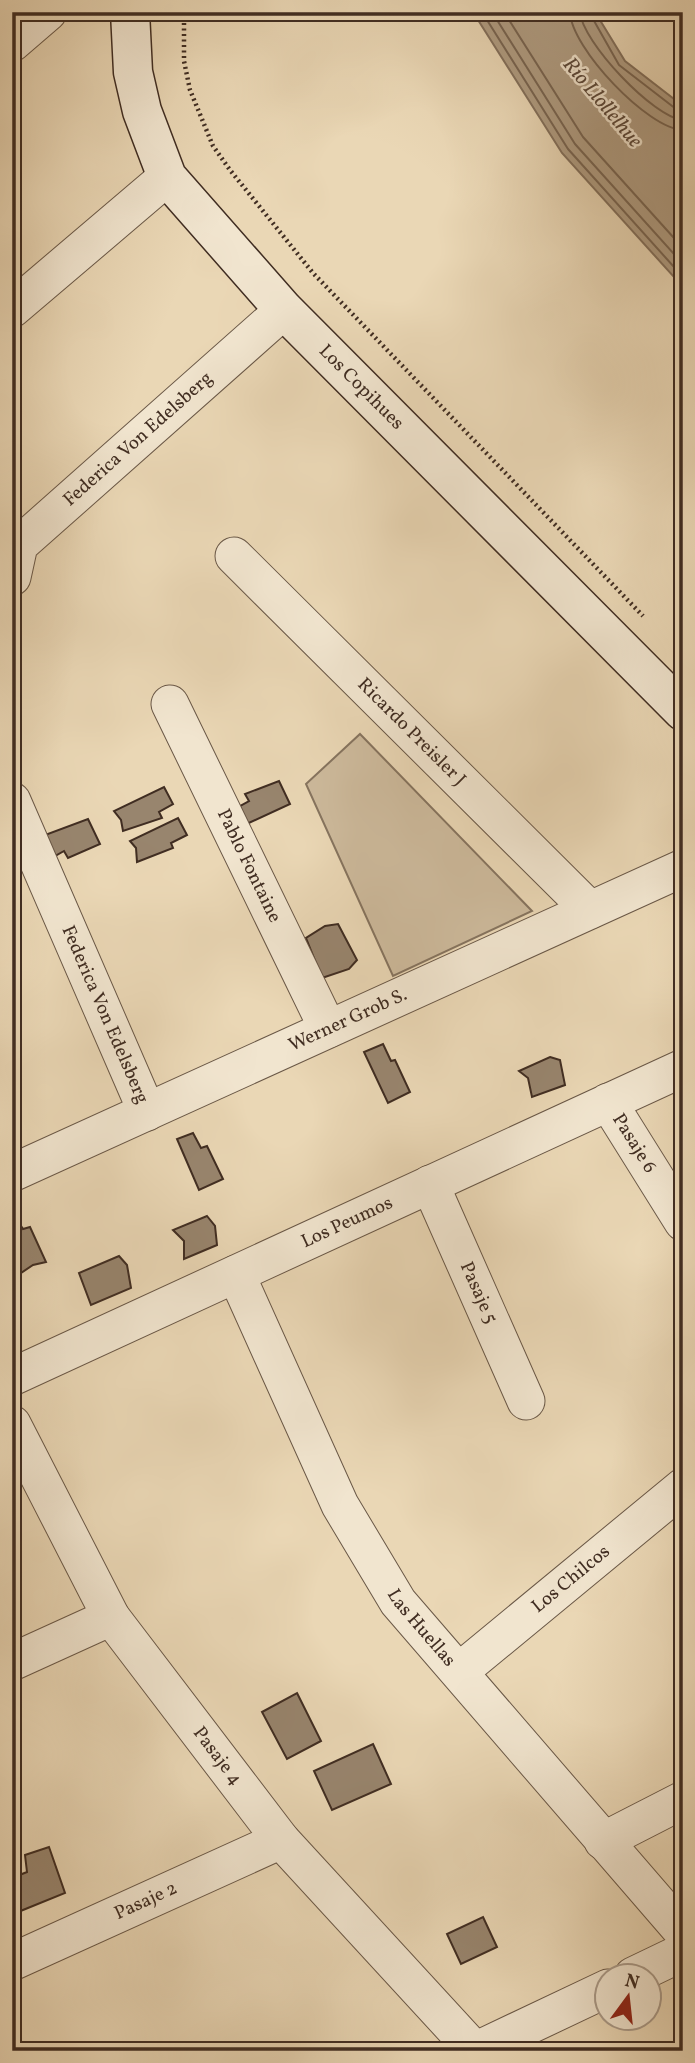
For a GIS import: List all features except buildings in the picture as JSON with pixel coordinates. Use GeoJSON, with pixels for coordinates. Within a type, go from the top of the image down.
{"type":"FeatureCollection","features":[{"type":"Feature","properties":{"kind":"main road","name":"Los Copihues"},"geometry":{"type":"LineString","coordinates":[[130,12],[133,72],[142,111],[167,177],[284,310],[683,711]]}},
{"type":"Feature","properties":{"kind":"street"},"geometry":{"type":"LineString","coordinates":[[12,43],[48,12]]}},
{"type":"Feature","properties":{"kind":"street"},"geometry":{"type":"LineString","coordinates":[[12,309],[167,177]]}},
{"type":"Feature","properties":{"kind":"street","name":"Federica Von Edelsberg"},"geometry":{"type":"LineString","coordinates":[[15,555],[284,310]]}},
{"type":"Feature","properties":{"kind":"street","name":"Ricardo Preisler J"},"geometry":{"type":"LineString","coordinates":[[234,556],[590,910]]}},
{"type":"Feature","properties":{"kind":"street","name":"Pablo Fontaine"},"geometry":{"type":"LineString","coordinates":[[170,704],[328,1029]]}},
{"type":"Feature","properties":{"kind":"street","name":"Federica Von Edelsberg"},"geometry":{"type":"LineString","coordinates":[[12,801],[148,1112]]}},
{"type":"Feature","properties":{"kind":"street","name":"Werner Grob S."},"geometry":{"type":"LineString","coordinates":[[12,1173],[683,868]]}},
{"type":"Feature","properties":{"kind":"street","name":"Los Peumos"},"geometry":{"type":"LineString","coordinates":[[12,1377],[683,1068]]}},
{"type":"Feature","properties":{"kind":"street","name":"Pasaje 6"},"geometry":{"type":"LineString","coordinates":[[608,1102],[683,1222]]}},
{"type":"Feature","properties":{"kind":"street","name":"Pasaje 5"},"geometry":{"type":"LineString","coordinates":[[430,1184],[526,1401]]}},
{"type":"Feature","properties":{"kind":"street","name":"Las Huellas"},"geometry":{"type":"LineString","coordinates":[[236,1274],[340,1506],[398,1602],[683,1932]]}},
{"type":"Feature","properties":{"kind":"street","name":"Pasaje 4"},"geometry":{"type":"LineString","coordinates":[[12,1424],[111,1617],[281,1840],[475,2051]]}},
{"type":"Feature","properties":{"kind":"street","name":"Los Chilcos"},"geometry":{"type":"LineString","coordinates":[[460,1671],[683,1487]]}},
{"type":"Feature","properties":{"kind":"street"},"geometry":{"type":"LineString","coordinates":[[12,1662],[111,1617]]}},
{"type":"Feature","properties":{"kind":"street"},"geometry":{"type":"LineString","coordinates":[[603,1841],[683,1800]]}},
{"type":"Feature","properties":{"kind":"street","name":"Pasaje 2"},"geometry":{"type":"LineString","coordinates":[[12,1962],[281,1840]]}},
{"type":"Feature","properties":{"kind":"street"},"geometry":{"type":"LineString","coordinates":[[662,1962],[683,1952]]}},
{"type":"Feature","properties":{"kind":"street"},"geometry":{"type":"LineString","coordinates":[[475,2051],[594,1994]]}},
{"type":"Feature","properties":{"kind":"path"},"geometry":{"type":"LineString","coordinates":[[184,12],[184,61],[190,90],[204,128],[230,170],[313,273],[645,617]]}},
{"type":"Feature","properties":{"kind":"shaded area"},"geometry":{"type":"Polygon","coordinates":[[[360,734],[532,911],[393,976],[306,784],[360,734]]]}},
{"type":"Feature","properties":{"kind":"water","name":"Río Llollelhue"},"geometry":{"type":"Polygon","coordinates":[[[473,12],[595,12],[625,61],[683,106],[683,287],[562,153],[473,12]]]}}]}
